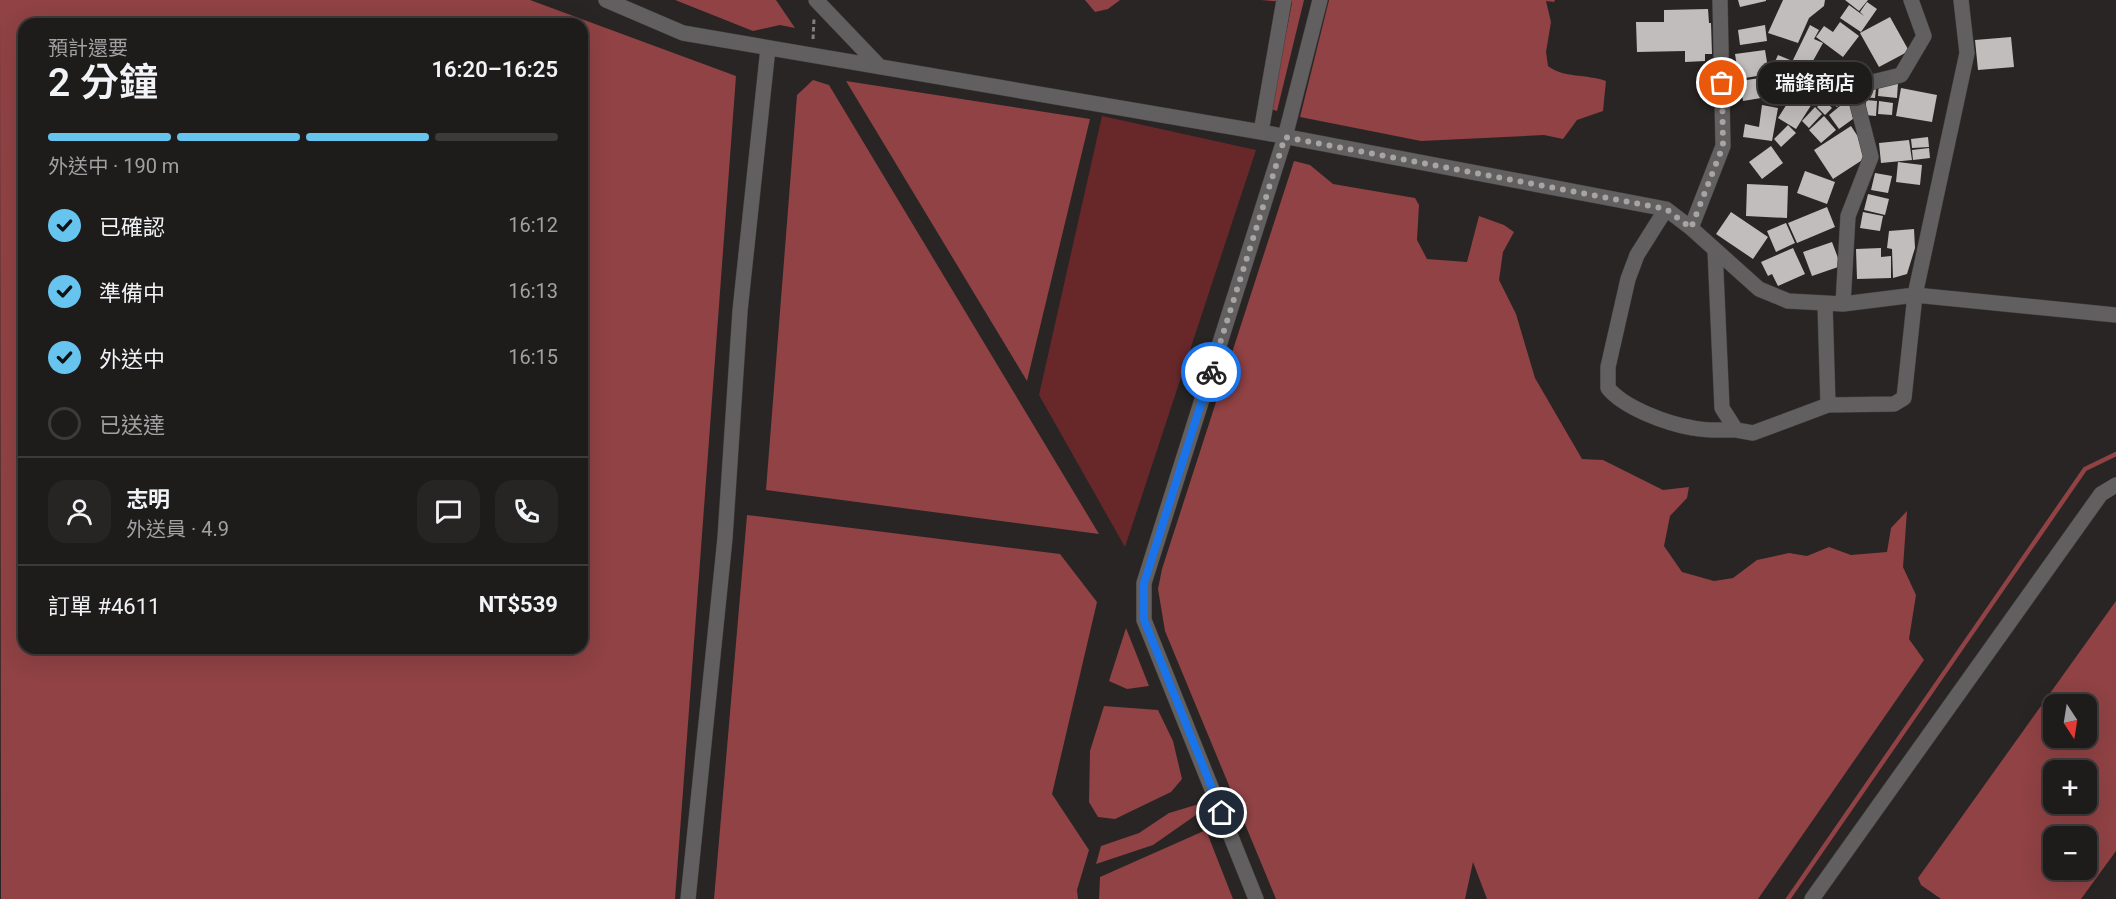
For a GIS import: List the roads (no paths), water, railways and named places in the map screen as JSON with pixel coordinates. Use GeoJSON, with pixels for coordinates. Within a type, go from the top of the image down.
{"type":"FeatureCollection","features":[{"type":"Feature","properties":{"kind":"street"},"geometry":{"type":"LineString","coordinates":[[606,0],[683,33],[1261,132],[1666,209],[1691,228],[1759,289],[1788,301],[1843,304],[1915,295],[2116,315]]}},
{"type":"Feature","properties":{"kind":"street"},"geometry":{"type":"LineString","coordinates":[[1256,899],[1144,620],[1144,583],[1285,137],[1320,0]]}},
{"type":"Feature","properties":{"kind":"street"},"geometry":{"type":"LineString","coordinates":[[1691,228],[1723,146],[1720,0]]}},
{"type":"Feature","properties":{"kind":"street"},"geometry":{"type":"LineString","coordinates":[[1843,304],[1848,216],[1871,157],[1856,99],[1860,85],[1901,75],[1924,36],[1911,0]]}},
{"type":"Feature","properties":{"kind":"street"},"geometry":{"type":"LineString","coordinates":[[1666,209],[1637,255],[1628,279],[1608,367],[1608,388],[1624,402],[1677,425],[1696,429],[1736,430],[1753,433],[1828,405],[1894,404],[1904,398],[1915,295],[1967,53],[1961,0]]}},
{"type":"Feature","properties":{"kind":"street"},"geometry":{"type":"LineString","coordinates":[[1261,132],[1284,1]]}},
{"type":"Feature","properties":{"kind":"street"},"geometry":{"type":"LineString","coordinates":[[815,6],[880,67]]}},
{"type":"Feature","properties":{"kind":"street"},"geometry":{"type":"LineString","coordinates":[[688,899],[725,538],[740,311],[768,48]]}},
{"type":"Feature","properties":{"kind":"street"},"geometry":{"type":"LineString","coordinates":[[1715,250],[1722,408],[1736,430]]}},
{"type":"Feature","properties":{"kind":"street"},"geometry":{"type":"LineString","coordinates":[[1825,303],[1828,405]]}},
{"type":"Feature","properties":{"kind":"street"},"geometry":{"type":"LineString","coordinates":[[1812,899],[2101,494],[2116,485]]}},
{"type":"Feature","properties":{"kind":"waterway"},"geometry":{"type":"LineString","coordinates":[[1788,899],[2085,469],[2116,454]]}},
{"type":"Feature","properties":{"kind":"place","name":"瑞鋒商店"},"geometry":{"type":"Point","coordinates":[1722,83]}}]}
